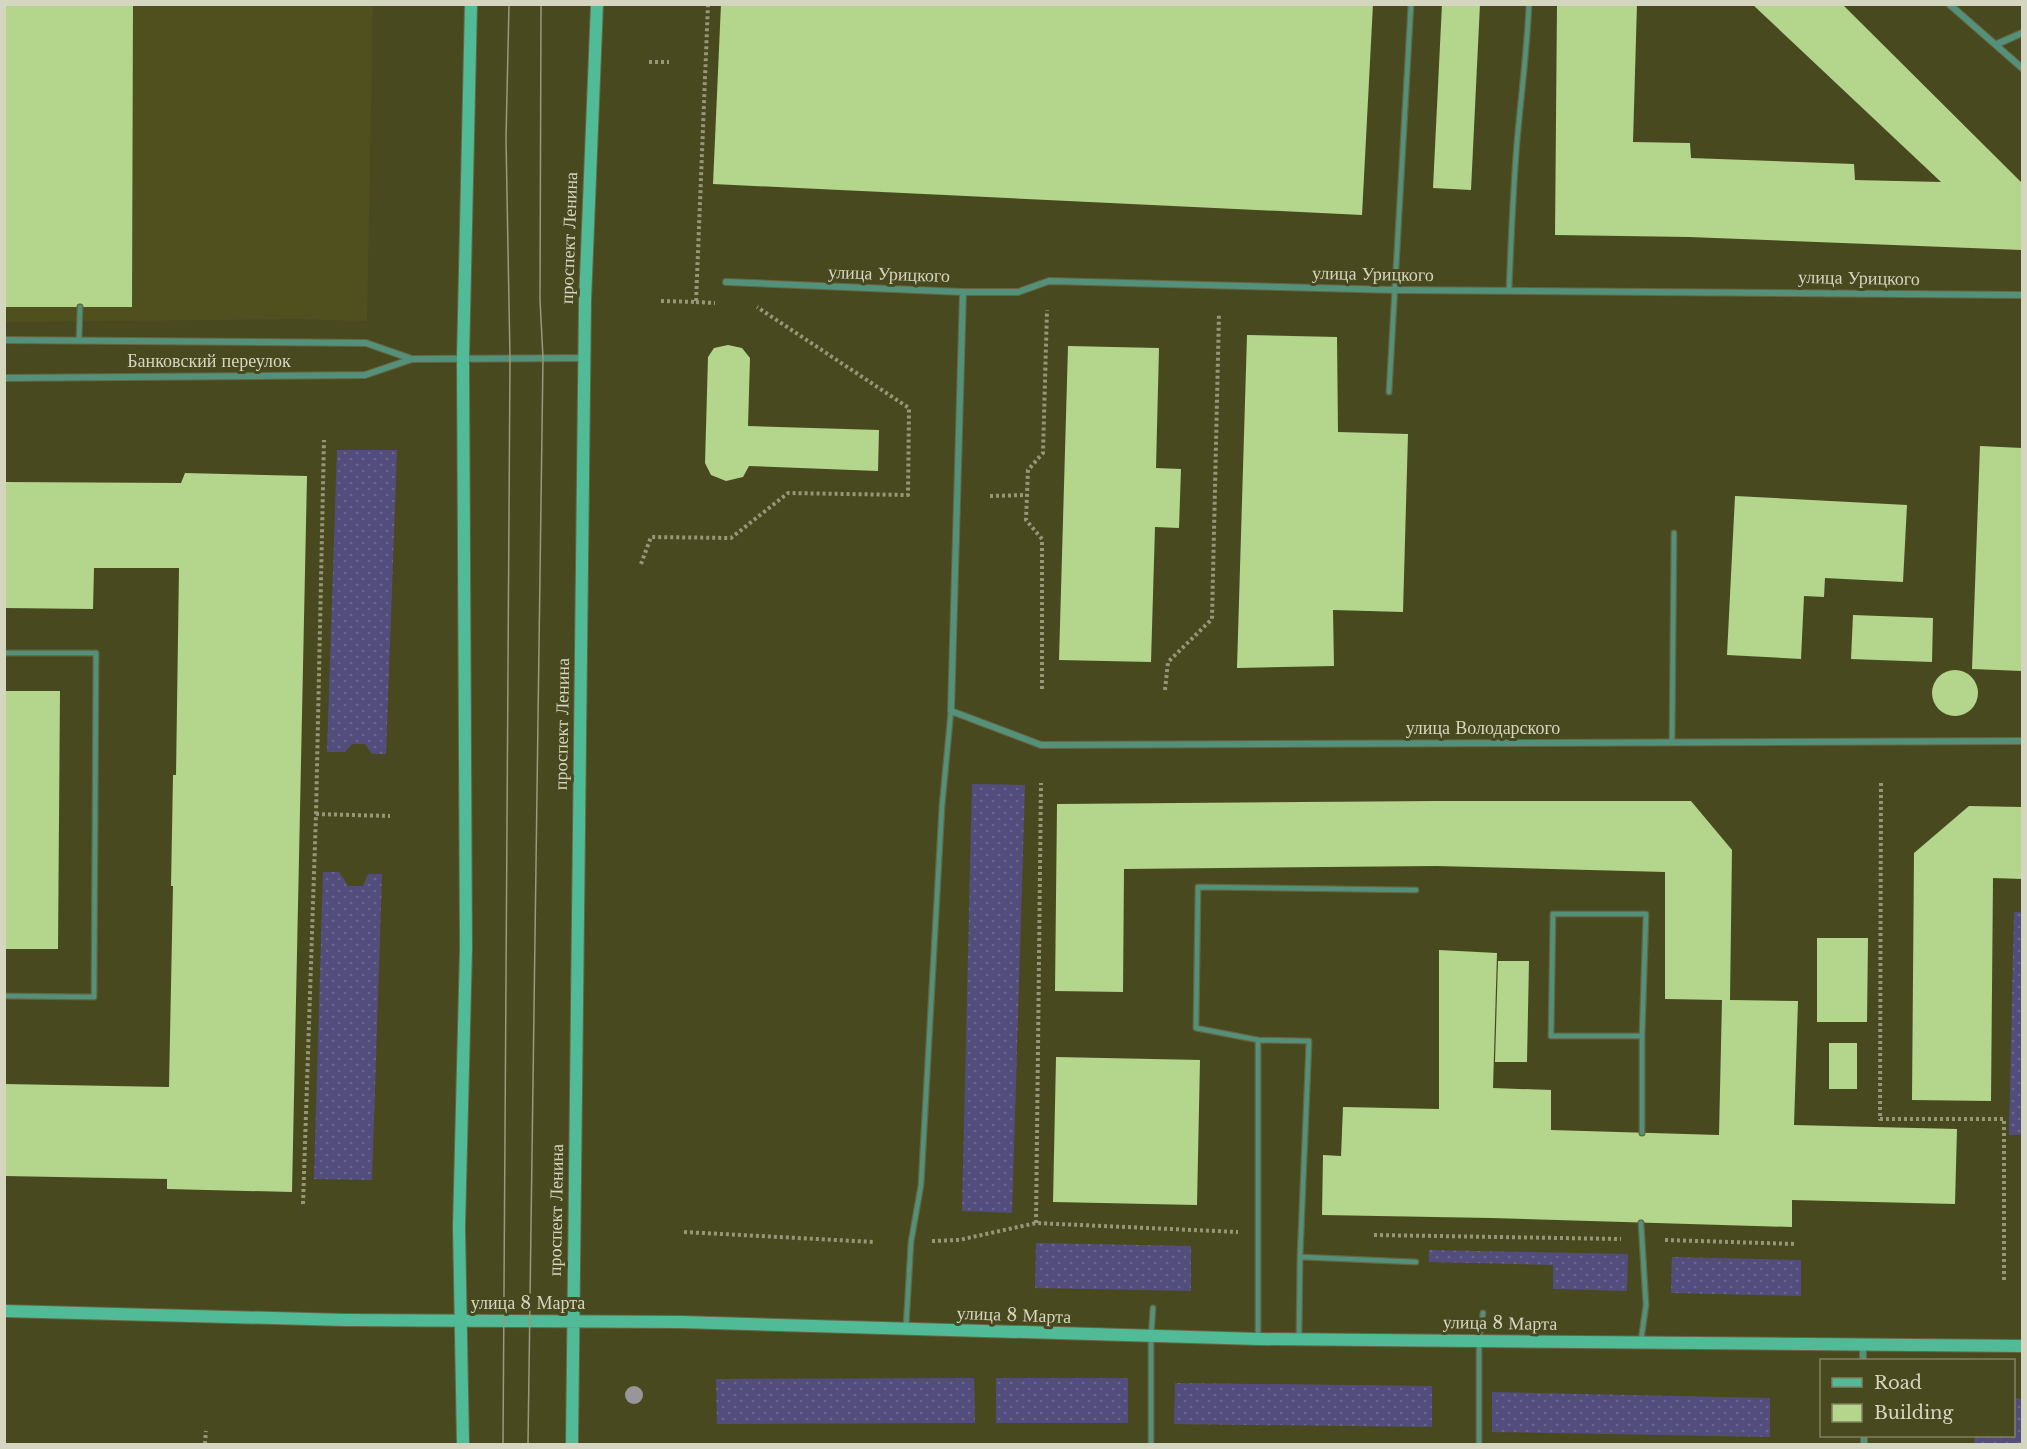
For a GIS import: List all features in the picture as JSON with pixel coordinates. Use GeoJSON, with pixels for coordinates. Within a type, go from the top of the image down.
{"type":"FeatureCollection","features":[{"type":"Feature","properties":{"kind":"main road"},"geometry":{"type":"LineString","coordinates":[[463,1444],[459,1227],[466,948],[463,359],[471,4]]}},
{"type":"Feature","properties":{"kind":"main road","name":"проспект Ленина"},"geometry":{"type":"LineString","coordinates":[[572,1444],[584,358],[597,4]]}},
{"type":"Feature","properties":{"kind":"main road","name":"улица 8 Марта"},"geometry":{"type":"LineString","coordinates":[[4,1311],[345,1320],[681,1322],[1299,1340],[2022,1346]]}},
{"type":"Feature","properties":{"kind":"street"},"geometry":{"type":"LineString","coordinates":[[1949,4],[2022,68]]}},
{"type":"Feature","properties":{"kind":"street"},"geometry":{"type":"LineString","coordinates":[[1997,44],[2022,33]]}},
{"type":"Feature","properties":{"kind":"street","name":"улица Урицкого"},"geometry":{"type":"LineString","coordinates":[[726,282],[963,292],[1018,292],[1049,281],[1395,290],[2022,295]]}},
{"type":"Feature","properties":{"kind":"street"},"geometry":{"type":"LineString","coordinates":[[951,711],[963,292]]}},
{"type":"Feature","properties":{"kind":"street","name":"Банковский переулок"},"geometry":{"type":"LineString","coordinates":[[4,340],[366,344],[412,359],[584,358]]}},
{"type":"Feature","properties":{"kind":"street","name":"Банковский переулок"},"geometry":{"type":"LineString","coordinates":[[4,378],[365,375],[412,359]]}},
{"type":"Feature","properties":{"kind":"street","name":"улица Володарского"},"geometry":{"type":"LineString","coordinates":[[951,711],[1041,745],[2022,741]]}},
{"type":"Feature","properties":{"kind":"street"},"geometry":{"type":"LineString","coordinates":[[1863,1344],[1863,1359]]}},
{"type":"Feature","properties":{"kind":"lane"},"geometry":{"type":"LineString","coordinates":[[1389,392],[1411,4]]}},
{"type":"Feature","properties":{"kind":"lane"},"geometry":{"type":"LineString","coordinates":[[1509,290],[1510,235],[1517,139],[1527,55],[1529,4]]}},
{"type":"Feature","properties":{"kind":"lane"},"geometry":{"type":"LineString","coordinates":[[79,340],[80,307]]}},
{"type":"Feature","properties":{"kind":"lane"},"geometry":{"type":"LineString","coordinates":[[1671,742],[1674,533]]}},
{"type":"Feature","properties":{"kind":"lane"},"geometry":{"type":"LineString","coordinates":[[4,653],[96,653],[96,677],[94,996],[4,996]]}},
{"type":"Feature","properties":{"kind":"lane"},"geometry":{"type":"LineString","coordinates":[[906,1330],[911,1242],[921,1185],[942,807],[951,711]]}},
{"type":"Feature","properties":{"kind":"lane"},"geometry":{"type":"LineString","coordinates":[[1299,1340],[1309,1041],[1258,1040],[1196,1028],[1198,887],[1416,890]]}},
{"type":"Feature","properties":{"kind":"lane"},"geometry":{"type":"LineString","coordinates":[[1642,1036],[1551,1036],[1553,914],[1646,914],[1642,1133]]}},
{"type":"Feature","properties":{"kind":"lane"},"geometry":{"type":"LineString","coordinates":[[1258,1040],[1258,1339]]}},
{"type":"Feature","properties":{"kind":"lane"},"geometry":{"type":"LineString","coordinates":[[1641,1223],[1646,1305],[1641,1343]]}},
{"type":"Feature","properties":{"kind":"lane"},"geometry":{"type":"LineString","coordinates":[[1300,1257],[1416,1262]]}},
{"type":"Feature","properties":{"kind":"lane"},"geometry":{"type":"LineString","coordinates":[[1151,1444],[1153,1308]]}},
{"type":"Feature","properties":{"kind":"lane"},"geometry":{"type":"LineString","coordinates":[[1479,1444],[1479,1341],[1483,1313]]}},
{"type":"Feature","properties":{"kind":"path"},"geometry":{"type":"LineString","coordinates":[[696,302],[708,4]]}},
{"type":"Feature","properties":{"kind":"path"},"geometry":{"type":"LineString","coordinates":[[649,62],[669,62]]}},
{"type":"Feature","properties":{"kind":"path"},"geometry":{"type":"LineString","coordinates":[[661,301],[719,303]]}},
{"type":"Feature","properties":{"kind":"path"},"geometry":{"type":"LineString","coordinates":[[641,564],[651,537],[731,538],[788,493],[908,495],[909,408],[753,304]]}},
{"type":"Feature","properties":{"kind":"path"},"geometry":{"type":"LineString","coordinates":[[1042,689],[1042,539],[1026,520],[1026,495],[1028,470],[1043,453],[1047,310]]}},
{"type":"Feature","properties":{"kind":"path"},"geometry":{"type":"LineString","coordinates":[[1165,690],[1168,662],[1212,620],[1218,314]]}},
{"type":"Feature","properties":{"kind":"path"},"geometry":{"type":"LineString","coordinates":[[303,1204],[316,814],[324,440]]}},
{"type":"Feature","properties":{"kind":"path"},"geometry":{"type":"LineString","coordinates":[[990,496],[1026,495]]}},
{"type":"Feature","properties":{"kind":"path"},"geometry":{"type":"LineString","coordinates":[[1036,1223],[1041,783]]}},
{"type":"Feature","properties":{"kind":"path"},"geometry":{"type":"LineString","coordinates":[[1881,783],[1880,1119],[2004,1119],[2004,1281]]}},
{"type":"Feature","properties":{"kind":"path"},"geometry":{"type":"LineString","coordinates":[[316,814],[390,816]]}},
{"type":"Feature","properties":{"kind":"path"},"geometry":{"type":"LineString","coordinates":[[931,1241],[958,1240],[1036,1223],[1206,1230]]}},
{"type":"Feature","properties":{"kind":"path"},"geometry":{"type":"LineString","coordinates":[[684,1232],[874,1242]]}},
{"type":"Feature","properties":{"kind":"path"},"geometry":{"type":"LineString","coordinates":[[1365,1235],[1447,1235]]}},
{"type":"Feature","properties":{"kind":"path"},"geometry":{"type":"LineString","coordinates":[[205,1444],[206,1431]]}},
{"type":"Feature","properties":{"kind":"shaded area"},"geometry":{"type":"Polygon","coordinates":[[[4,5],[373,5],[367,321],[294,319],[5,322],[4,5]]]}},
{"type":"Feature","properties":{"kind":"shaded area"},"geometry":{"type":"Polygon","coordinates":[[[337,450],[397,450],[386,754],[372,754],[365,744],[352,744],[345,752],[327,752],[337,450]]]}},
{"type":"Feature","properties":{"kind":"shaded area"},"geometry":{"type":"Polygon","coordinates":[[[972,784],[1025,785],[1012,1213],[962,1211],[972,784]]]}},
{"type":"Feature","properties":{"kind":"shaded area"},"geometry":{"type":"Polygon","coordinates":[[[323,872],[339,872],[348,886],[363,886],[368,874],[382,874],[372,1180],[314,1179],[323,872]]]}},
{"type":"Feature","properties":{"kind":"shaded area"},"geometry":{"type":"Polygon","coordinates":[[[2014,912],[2022,912],[2022,1135],[2009,1135],[2014,912]]]}},
{"type":"Feature","properties":{"kind":"shaded area"},"geometry":{"type":"Polygon","coordinates":[[[1036,1243],[1191,1246],[1191,1291],[1035,1288],[1036,1243]]]}},
{"type":"Feature","properties":{"kind":"shaded area"},"geometry":{"type":"Polygon","coordinates":[[[1429,1250],[1628,1254],[1627,1291],[1553,1289],[1553,1265],[1429,1262],[1429,1250]]]}},
{"type":"Feature","properties":{"kind":"shaded area"},"geometry":{"type":"Polygon","coordinates":[[[1672,1257],[1801,1260],[1801,1296],[1671,1293],[1672,1257]]]}},
{"type":"Feature","properties":{"kind":"shaded area"},"geometry":{"type":"Polygon","coordinates":[[[974,1378],[975,1423],[717,1424],[716,1379],[974,1378]]]}},
{"type":"Feature","properties":{"kind":"shaded area"},"geometry":{"type":"Polygon","coordinates":[[[996,1378],[1128,1378],[1128,1423],[996,1423],[996,1378]]]}},
{"type":"Feature","properties":{"kind":"shaded area"},"geometry":{"type":"Polygon","coordinates":[[[1175,1383],[1432,1386],[1432,1427],[1174,1424],[1175,1383]]]}},
{"type":"Feature","properties":{"kind":"shaded area"},"geometry":{"type":"Polygon","coordinates":[[[1492,1392],[1770,1398],[1770,1437],[1492,1432],[1492,1392]]]}},
{"type":"Feature","properties":{"kind":"shaded area"},"geometry":{"type":"Polygon","coordinates":[[[2015,1398],[2022,1399],[2022,1444],[1974,1444],[1975,1437],[2015,1437],[2015,1398]]]}},
{"type":"Feature","properties":{"kind":"building"},"geometry":{"type":"Polygon","coordinates":[[[4,4],[133,4],[132,307],[4,307],[4,4]]]}},
{"type":"Feature","properties":{"kind":"building"},"geometry":{"type":"Polygon","coordinates":[[[721,4],[1373,4],[1362,215],[713,184],[721,4]]]}},
{"type":"Feature","properties":{"kind":"building"},"geometry":{"type":"Polygon","coordinates":[[[1442,4],[1480,4],[1471,190],[1433,188],[1442,4]]]}},
{"type":"Feature","properties":{"kind":"building"},"geometry":{"type":"Polygon","coordinates":[[[1557,4],[1637,4],[1633,142],[1690,143],[1691,158],[1854,164],[1855,180],[1941,182],[1752,4],[1842,4],[2022,183],[2022,250],[1689,237],[1555,235],[1557,4]]]}},
{"type":"Feature","properties":{"kind":"building"},"geometry":{"type":"Polygon","coordinates":[[[1247,335],[1337,337],[1338,432],[1408,434],[1403,612],[1333,610],[1334,666],[1237,668],[1247,335]]]}},
{"type":"Feature","properties":{"kind":"building"},"geometry":{"type":"Polygon","coordinates":[[[728,345],[742,348],[750,358],[748,426],[879,430],[878,471],[749,466],[743,477],[726,481],[711,475],[705,463],[708,357],[714,348],[728,345]]]}},
{"type":"Feature","properties":{"kind":"building"},"geometry":{"type":"Polygon","coordinates":[[[1068,346],[1159,348],[1156,468],[1181,469],[1179,528],[1155,527],[1151,662],[1059,660],[1068,346]]]}},
{"type":"Feature","properties":{"kind":"building"},"geometry":{"type":"Polygon","coordinates":[[[1980,446],[2022,448],[2022,671],[1972,669],[1980,446]]]}},
{"type":"Feature","properties":{"kind":"building"},"geometry":{"type":"Polygon","coordinates":[[[185,473],[307,476],[292,1192],[167,1189],[167,1179],[4,1176],[4,1084],[169,1087],[173,775],[176,775],[179,568],[94,568],[93,609],[4,608],[4,482],[181,483],[185,473]]]}},
{"type":"Feature","properties":{"kind":"building"},"geometry":{"type":"Polygon","coordinates":[[[1735,496],[1907,505],[1903,582],[1825,578],[1824,597],[1804,596],[1801,659],[1727,655],[1735,496]]]}},
{"type":"Feature","properties":{"kind":"building"},"geometry":{"type":"Polygon","coordinates":[[[1853,615],[1933,618],[1932,662],[1851,659],[1853,615]]]}},
{"type":"Feature","properties":{"kind":"building"},"geometry":{"type":"Polygon","coordinates":[[[1955,670],[1971,677],[1978,693],[1971,709],[1955,716],[1939,709],[1932,693],[1939,677],[1955,670]]]}},
{"type":"Feature","properties":{"kind":"building"},"geometry":{"type":"Polygon","coordinates":[[[4,691],[60,691],[58,949],[4,949],[4,691]]]}},
{"type":"Feature","properties":{"kind":"building"},"geometry":{"type":"Polygon","coordinates":[[[1691,801],[1732,850],[1730,1000],[1798,1001],[1794,1125],[1957,1129],[1955,1204],[1792,1200],[1792,1227],[1322,1215],[1323,1155],[1341,1156],[1343,1107],[1439,1109],[1439,950],[1497,953],[1493,1088],[1551,1090],[1551,1130],[1719,1135],[1722,1000],[1665,999],[1665,872],[1436,866],[1124,869],[1123,992],[1055,991],[1057,804],[1691,801]]]}},
{"type":"Feature","properties":{"kind":"building"},"geometry":{"type":"Polygon","coordinates":[[[1969,806],[2022,807],[2022,879],[1993,878],[1991,1101],[1912,1100],[1914,853],[1969,806]]]}},
{"type":"Feature","properties":{"kind":"building"},"geometry":{"type":"Polygon","coordinates":[[[1817,938],[1868,938],[1867,1022],[1817,1022],[1817,938]]]}},
{"type":"Feature","properties":{"kind":"building"},"geometry":{"type":"Polygon","coordinates":[[[1498,961],[1529,961],[1527,1062],[1495,1062],[1498,961]]]}},
{"type":"Feature","properties":{"kind":"building"},"geometry":{"type":"Polygon","coordinates":[[[1829,1043],[1857,1043],[1857,1089],[1829,1089],[1829,1043]]]}},
{"type":"Feature","properties":{"kind":"building"},"geometry":{"type":"Polygon","coordinates":[[[1056,1057],[1200,1060],[1197,1205],[1053,1202],[1056,1057]]]}},
{"type":"Feature","properties":{"kind":"tram line"},"geometry":{"type":"LineString","coordinates":[[503,1444],[510,358],[506,139],[509,4]]}},
{"type":"Feature","properties":{"kind":"tram line"},"geometry":{"type":"LineString","coordinates":[[528,1444],[543,358],[540,300],[541,4]]}}]}
